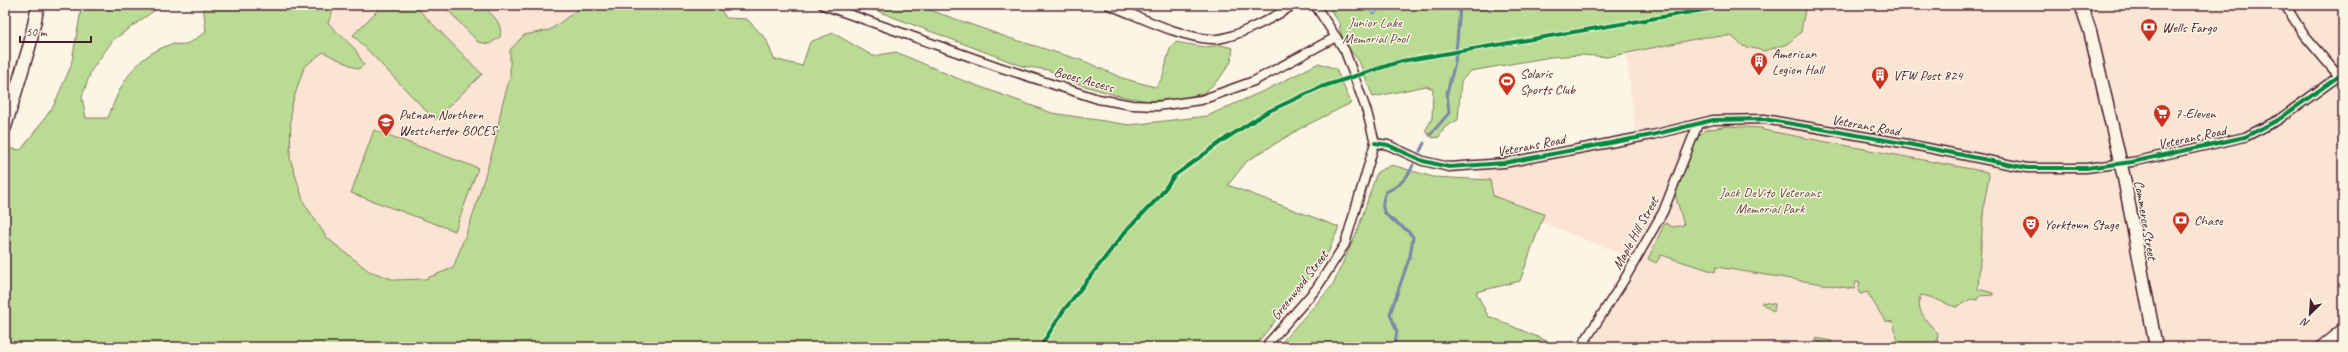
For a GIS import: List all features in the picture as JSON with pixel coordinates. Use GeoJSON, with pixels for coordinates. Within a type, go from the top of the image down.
{"type":"FeatureCollection","features":[{"type":"Feature","properties":{"kind":"street"},"geometry":{"type":"LineString","coordinates":[[5,127],[30,44],[38,5]]}},
{"type":"Feature","properties":{"kind":"street","name":"Boces Access"},"geometry":{"type":"LineString","coordinates":[[823,5],[999,67],[1098,99],[1132,105],[1157,106],[1201,100],[1254,81],[1336,37]]}},
{"type":"Feature","properties":{"kind":"street"},"geometry":{"type":"LineString","coordinates":[[1109,5],[1191,36],[1212,40],[1253,27],[1293,5]]}},
{"type":"Feature","properties":{"kind":"street"},"geometry":{"type":"LineString","coordinates":[[1315,5],[1345,51],[1367,112],[1375,143]]}},
{"type":"Feature","properties":{"kind":"street","name":"Commerce Street"},"geometry":{"type":"LineString","coordinates":[[2081,5],[2091,38],[2120,164],[2156,347]]}},
{"type":"Feature","properties":{"kind":"street"},"geometry":{"type":"LineString","coordinates":[[2285,5],[2304,35],[2341,78]]}},
{"type":"Feature","properties":{"kind":"street","name":"Veterans Road"},"geometry":{"type":"LineString","coordinates":[[1375,143],[1388,145],[1423,161],[1449,167],[1504,163],[1652,135],[1713,120],[1764,119],[1915,145],[2027,168],[2056,169],[2120,164],[2246,137],[2261,130],[2341,78]]}},
{"type":"Feature","properties":{"kind":"street","name":"Maple Hill Street"},"geometry":{"type":"LineString","coordinates":[[1581,347],[1624,280],[1663,212],[1698,124]]}},
{"type":"Feature","properties":{"kind":"street","name":"Greenwood Street"},"geometry":{"type":"LineString","coordinates":[[1265,347],[1316,289],[1345,244],[1375,143]]}},
{"type":"Feature","properties":{"kind":"street"},"geometry":{"type":"LineString","coordinates":[[2322,347],[2343,330]]}},
{"type":"Feature","properties":{"kind":"shaded area","name":"Putnam Northern Westchester BOCES"},"geometry":{"type":"Polygon","coordinates":[[[278,5],[656,5],[449,342],[242,198],[278,5]]]}},
{"type":"Feature","properties":{"kind":"shaded area"},"geometry":{"type":"Polygon","coordinates":[[[1773,5],[2343,5],[2343,347],[1580,347],[1636,260],[1482,198],[1479,165],[1636,138],[1623,23],[1773,5]]]}},
{"type":"Feature","properties":{"kind":"green space"},"geometry":{"type":"Polygon","coordinates":[[[82,5],[162,5],[113,40],[91,71],[82,97],[86,118],[108,118],[123,84],[137,65],[146,57],[169,45],[183,44],[193,41],[206,32],[203,5],[335,5],[328,23],[355,49],[364,65],[358,69],[323,52],[304,67],[291,107],[290,158],[304,203],[327,238],[369,271],[395,280],[425,279],[453,268],[473,215],[495,143],[502,105],[510,78],[510,50],[524,35],[550,30],[584,5],[718,5],[726,18],[747,19],[766,39],[774,59],[802,66],[810,42],[833,33],[873,56],[896,52],[959,79],[1052,113],[1130,125],[1207,116],[1268,89],[1319,63],[1336,69],[1351,103],[1301,128],[1247,161],[1228,185],[1339,227],[1326,258],[1254,347],[5,347],[5,151],[6,148],[21,150],[53,107],[71,66],[82,5]]]}},
{"type":"Feature","properties":{"kind":"green space"},"geometry":{"type":"Polygon","coordinates":[[[383,5],[414,5],[482,74],[435,120],[353,35],[383,5]]]}},
{"type":"Feature","properties":{"kind":"green space"},"geometry":{"type":"Polygon","coordinates":[[[443,5],[482,5],[496,19],[500,27],[500,37],[489,44],[478,42],[443,5]]]}},
{"type":"Feature","properties":{"kind":"green space"},"geometry":{"type":"Polygon","coordinates":[[[852,5],[916,5],[1009,38],[1084,61],[1122,78],[1155,87],[1162,77],[1171,47],[1175,42],[1205,47],[1221,45],[1233,48],[1231,62],[1219,79],[1204,93],[1178,99],[1147,101],[1115,95],[1078,84],[1048,70],[1022,66],[877,11],[852,5]]]}},
{"type":"Feature","properties":{"kind":"green space","name":"Junior Lake Memorial Pool"},"geometry":{"type":"Polygon","coordinates":[[[1327,5],[1808,5],[1805,9],[1801,32],[1787,44],[1765,51],[1743,46],[1731,36],[1705,37],[1608,57],[1581,55],[1551,57],[1471,71],[1461,81],[1458,120],[1445,127],[1439,137],[1433,138],[1425,131],[1432,119],[1433,89],[1426,86],[1373,97],[1359,61],[1344,43],[1339,27],[1341,25],[1327,5]]]}},
{"type":"Feature","properties":{"kind":"green space","name":"Jack DeVito Veterans Memorial Park"},"geometry":{"type":"Polygon","coordinates":[[[1728,126],[1762,128],[1763,130],[1987,172],[1989,176],[1984,204],[1978,289],[1993,293],[1993,295],[1978,296],[1977,300],[1971,299],[1956,307],[1931,297],[1921,295],[1919,305],[1921,311],[1926,320],[1938,333],[1937,341],[1933,347],[1899,347],[1893,322],[1885,321],[1867,292],[1860,294],[1858,290],[1860,282],[1856,282],[1854,289],[1716,267],[1715,272],[1661,255],[1656,263],[1648,259],[1665,223],[1673,227],[1684,225],[1673,187],[1689,146],[1705,130],[1728,126]]]}},
{"type":"Feature","properties":{"kind":"green space"},"geometry":{"type":"Polygon","coordinates":[[[374,130],[478,168],[455,231],[351,193],[374,130]]]}},
{"type":"Feature","properties":{"kind":"green space"},"geometry":{"type":"Polygon","coordinates":[[[1392,165],[1433,177],[1490,180],[1493,196],[1544,214],[1520,281],[1476,292],[1488,316],[1561,347],[1282,347],[1281,343],[1332,286],[1357,232],[1377,172],[1392,165]]]}},
{"type":"Feature","properties":{"kind":"green space"},"geometry":{"type":"Polygon","coordinates":[[[1761,303],[1775,304],[1774,312],[1761,303]]]}},
{"type":"Feature","properties":{"kind":"green space"},"geometry":{"type":"Polygon","coordinates":[[[1815,338],[1832,341],[1831,347],[1815,340],[1815,338]]]}},
{"type":"Feature","properties":{"kind":"water"},"geometry":{"type":"Polygon","coordinates":[[[1374,4],[1379,9],[1374,14],[1369,9],[1374,4]]]}},
{"type":"Feature","properties":{"kind":"water"},"geometry":{"type":"Polygon","coordinates":[[[1446,5],[1508,5],[1506,7],[1478,10],[1447,8],[1446,5]]]}},
{"type":"Feature","properties":{"kind":"waterway"},"geometry":{"type":"LineString","coordinates":[[1430,135],[1449,113],[1447,93],[1455,63],[1460,8]]}},
{"type":"Feature","properties":{"kind":"waterway"},"geometry":{"type":"LineString","coordinates":[[1420,151],[1424,143]]}},
{"type":"Feature","properties":{"kind":"waterway"},"geometry":{"type":"LineString","coordinates":[[1394,347],[1397,332],[1390,314],[1410,256],[1413,237],[1402,226],[1390,219],[1383,209],[1383,202],[1386,192],[1402,181],[1413,165]]}},
{"type":"Feature","properties":{"kind":"cycle path"},"geometry":{"type":"LineString","coordinates":[[1040,347],[1064,310],[1125,232],[1159,197],[1174,176],[1225,139],[1267,112],[1321,87],[1402,61],[1733,5]]}},
{"type":"Feature","properties":{"kind":"cycle path"},"geometry":{"type":"LineString","coordinates":[[1375,143],[1388,145],[1423,161],[1449,167],[1504,163],[1652,135],[1713,120],[1764,119],[1908,144],[2027,168],[2086,168],[2132,162],[2245,137],[2278,120],[2339,76]]}},
{"type":"Feature","properties":{"kind":"place","name":"Wells Fargo"},"geometry":{"type":"Point","coordinates":[2149,42]}},
{"type":"Feature","properties":{"kind":"place","name":"American Legion Hall"},"geometry":{"type":"Point","coordinates":[1759,76]}},
{"type":"Feature","properties":{"kind":"place","name":"VFW Post 824"},"geometry":{"type":"Point","coordinates":[1880,90]}},
{"type":"Feature","properties":{"kind":"place","name":"Solaris Sports Club"},"geometry":{"type":"Point","coordinates":[1507,96]}},
{"type":"Feature","properties":{"kind":"place","name":"7-Eleven"},"geometry":{"type":"Point","coordinates":[2162,128]}},
{"type":"Feature","properties":{"kind":"place","name":"Putnam Northern Westchester BOCES"},"geometry":{"type":"Point","coordinates":[386,137]}},
{"type":"Feature","properties":{"kind":"place","name":"Chase"},"geometry":{"type":"Point","coordinates":[2181,235]}},
{"type":"Feature","properties":{"kind":"place","name":"Yorktown Stage"},"geometry":{"type":"Point","coordinates":[2031,239]}}]}
